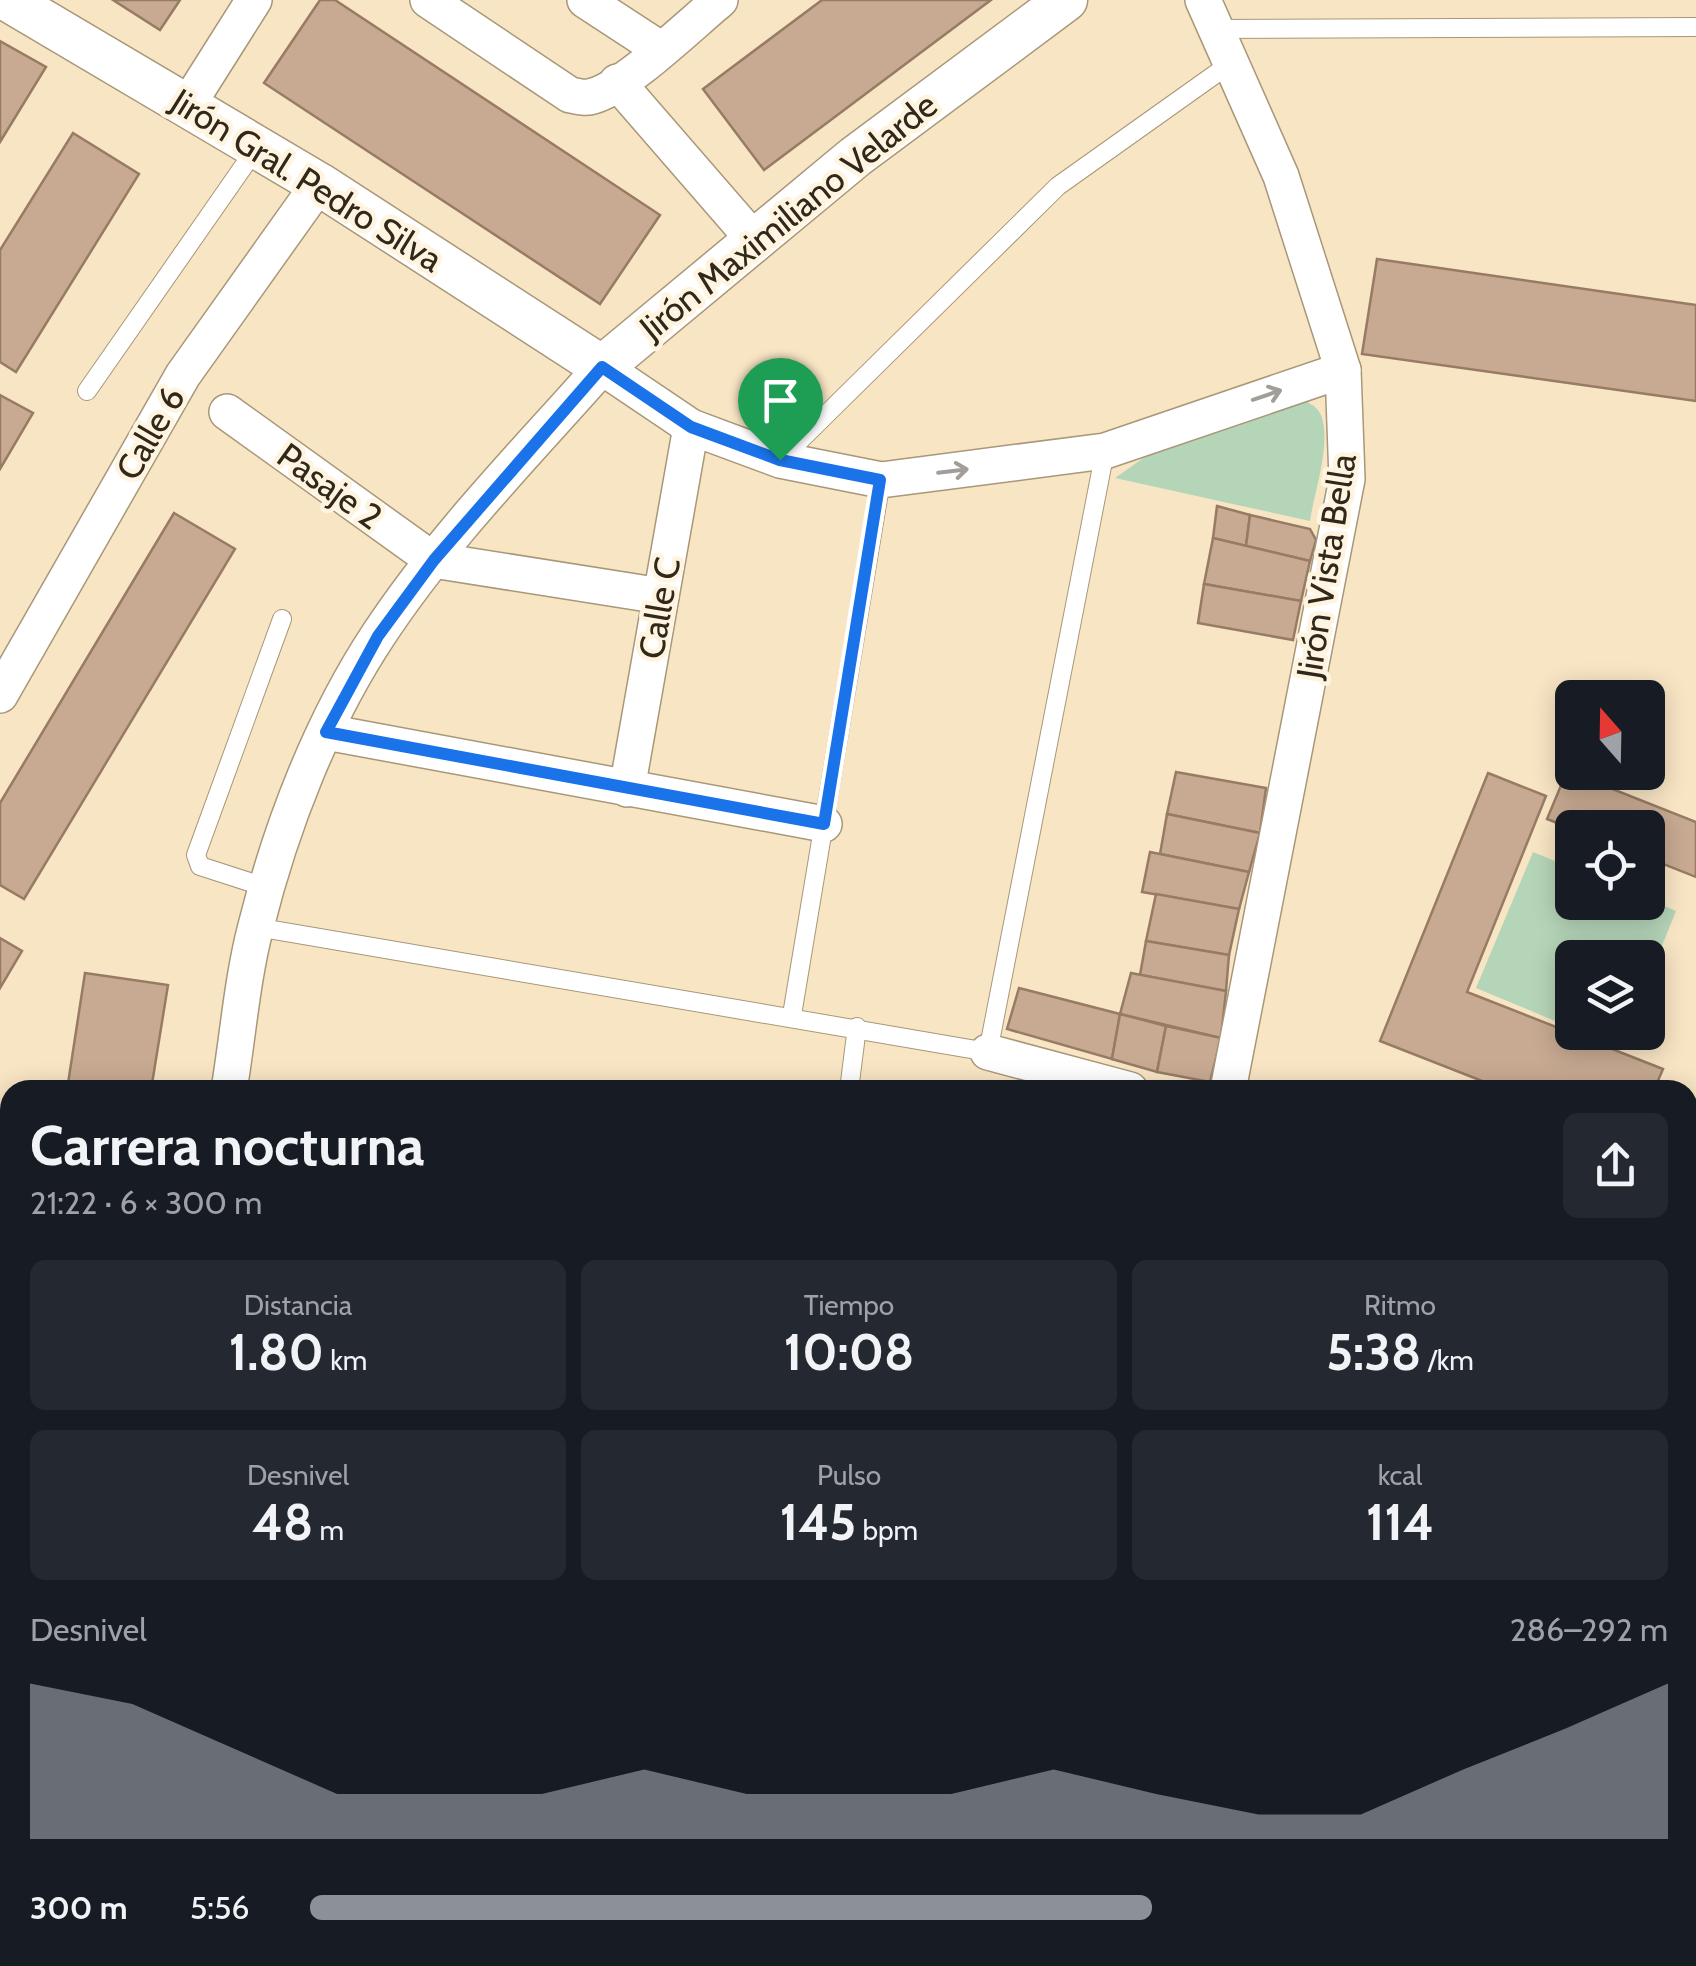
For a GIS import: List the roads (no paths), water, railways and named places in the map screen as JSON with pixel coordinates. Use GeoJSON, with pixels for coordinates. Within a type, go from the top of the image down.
{"type":"FeatureCollection","features":[{"type":"Feature","properties":{"kind":"street","name":"Jirón Gral. Pedro Silva"},"geometry":{"type":"LineString","coordinates":[[8,0],[319,184],[602,367]]}},
{"type":"Feature","properties":{"kind":"street"},"geometry":{"type":"LineString","coordinates":[[188,106],[254,0]]}},
{"type":"Feature","properties":{"kind":"street"},"geometry":{"type":"LineString","coordinates":[[428,0],[570,95],[597,96],[720,0]]}},
{"type":"Feature","properties":{"kind":"street"},"geometry":{"type":"LineString","coordinates":[[585,0],[660,49]]}},
{"type":"Feature","properties":{"kind":"street","name":"Jirón Maximiliano Velarde"},"geometry":{"type":"LineString","coordinates":[[231,1080],[256,927],[287,826],[326,732],[378,636],[434,560],[602,367],[855,157],[1066,0]]}},
{"type":"Feature","properties":{"kind":"street","name":"Jirón Vista Bella"},"geometry":{"type":"LineString","coordinates":[[1210,15],[1282,176],[1343,370],[1347,479],[1230,1080]]}},
{"type":"Feature","properties":{"kind":"street"},"geometry":{"type":"LineString","coordinates":[[617,82],[755,241]]}},
{"type":"Feature","properties":{"kind":"street","name":"Calle 6"},"geometry":{"type":"LineString","coordinates":[[0,694],[183,376],[319,184]]}},
{"type":"Feature","properties":{"kind":"street"},"geometry":{"type":"LineString","coordinates":[[602,367],[691,427],[780,460],[880,480],[1105,451],[1343,370]]}},
{"type":"Feature","properties":{"kind":"street","name":"Pasaje 2"},"geometry":{"type":"LineString","coordinates":[[227,412],[434,560]]}},
{"type":"Feature","properties":{"kind":"street","name":"Calle C"},"geometry":{"type":"LineString","coordinates":[[627,789],[691,427]]}},
{"type":"Feature","properties":{"kind":"street"},"geometry":{"type":"LineString","coordinates":[[434,560],[660,596]]}},
{"type":"Feature","properties":{"kind":"street"},"geometry":{"type":"LineString","coordinates":[[326,732],[824,824]]}},
{"type":"Feature","properties":{"kind":"street"},"geometry":{"type":"LineString","coordinates":[[988,1052],[1093,1080]]}},
{"type":"Feature","properties":{"kind":"lane"},"geometry":{"type":"LineString","coordinates":[[1210,15],[1696,27]]}},
{"type":"Feature","properties":{"kind":"lane"},"geometry":{"type":"LineString","coordinates":[[780,460],[1058,186],[1231,63]]}},
{"type":"Feature","properties":{"kind":"lane"},"geometry":{"type":"LineString","coordinates":[[87,391],[257,147]]}},
{"type":"Feature","properties":{"kind":"lane"},"geometry":{"type":"LineString","coordinates":[[256,927],[792,1015],[988,1052],[1105,451]]}},
{"type":"Feature","properties":{"kind":"lane"},"geometry":{"type":"LineString","coordinates":[[792,1015],[880,480]]}},
{"type":"Feature","properties":{"kind":"lane"},"geometry":{"type":"LineString","coordinates":[[268,888],[200,866],[196,855],[282,619]]}},
{"type":"Feature","properties":{"kind":"lane"},"geometry":{"type":"LineString","coordinates":[[851,1080],[857,1027]]}}]}
